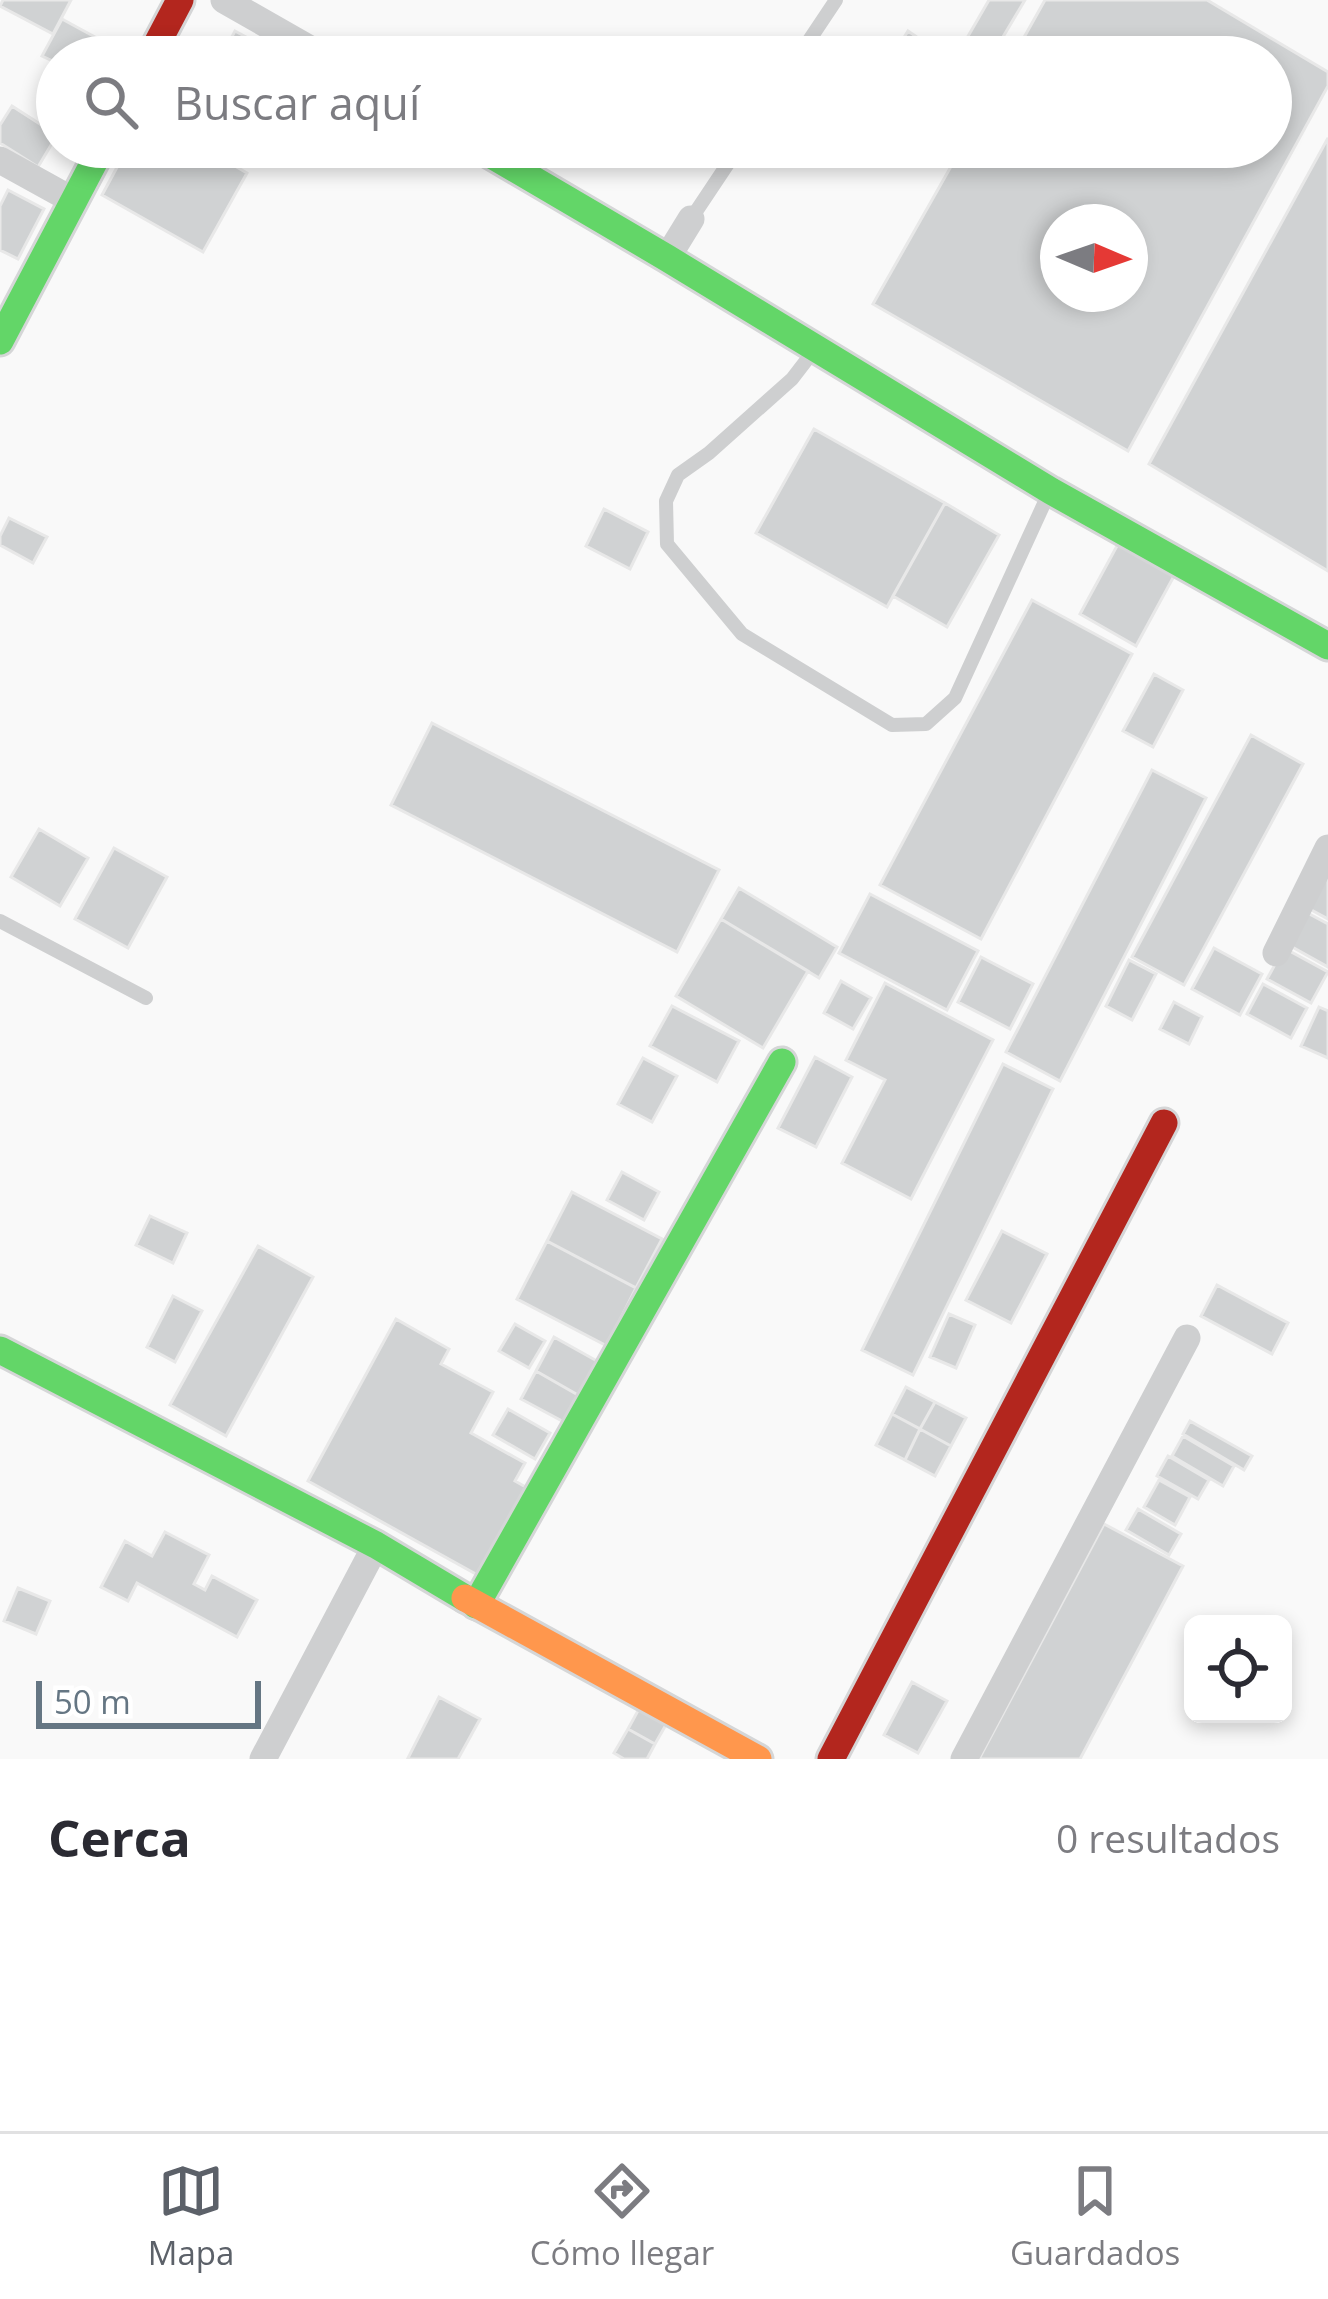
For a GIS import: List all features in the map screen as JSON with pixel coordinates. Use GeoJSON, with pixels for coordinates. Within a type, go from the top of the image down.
{"type":"FeatureCollection","features":[{"type":"Feature","properties":{"kind":"street"},"geometry":{"type":"LineString","coordinates":[[161,36],[181,0]]}},
{"type":"Feature","properties":{"kind":"street"},"geometry":{"type":"LineString","coordinates":[[224,0],[287,36]]}},
{"type":"Feature","properties":{"kind":"street"},"geometry":{"type":"LineString","coordinates":[[0,160],[74,201]]}},
{"type":"Feature","properties":{"kind":"street"},"geometry":{"type":"LineString","coordinates":[[0,340],[91,168]]}},
{"type":"Feature","properties":{"kind":"street"},"geometry":{"type":"LineString","coordinates":[[514,168],[1051,490],[1328,646]]}},
{"type":"Feature","properties":{"kind":"street"},"geometry":{"type":"LineString","coordinates":[[667,258],[691,218]]}},
{"type":"Feature","properties":{"kind":"street"},"geometry":{"type":"LineString","coordinates":[[1276,953],[1328,848]]}},
{"type":"Feature","properties":{"kind":"street"},"geometry":{"type":"LineString","coordinates":[[476,1605],[782,1062]]}},
{"type":"Feature","properties":{"kind":"street"},"geometry":{"type":"LineString","coordinates":[[831,1759],[1164,1123]]}},
{"type":"Feature","properties":{"kind":"street"},"geometry":{"type":"LineString","coordinates":[[964,1759],[1187,1338]]}},
{"type":"Feature","properties":{"kind":"street"},"geometry":{"type":"LineString","coordinates":[[0,1350],[376,1545],[758,1759]]}},
{"type":"Feature","properties":{"kind":"street"},"geometry":{"type":"LineString","coordinates":[[263,1759],[376,1545]]}},
{"type":"Feature","properties":{"kind":"lane"},"geometry":{"type":"LineString","coordinates":[[812,36],[836,0]]}},
{"type":"Feature","properties":{"kind":"lane"},"geometry":{"type":"LineString","coordinates":[[691,218],[725,168]]}},
{"type":"Feature","properties":{"kind":"lane"},"geometry":{"type":"LineString","coordinates":[[814,349],[792,379],[710,453],[678,475],[666,501],[668,544],[742,634],[892,725],[926,724],[955,698],[1051,490]]}},
{"type":"Feature","properties":{"kind":"lane"},"geometry":{"type":"LineString","coordinates":[[0,922],[146,998]]}},
{"type":"Feature","properties":{"kind":"building"},"geometry":{"type":"Polygon","coordinates":[[[3,0],[71,0],[53,34],[0,6],[3,0]]]}},
{"type":"Feature","properties":{"kind":"building"},"geometry":{"type":"Polygon","coordinates":[[[989,0],[1025,0],[1004,36],[968,36],[989,0]]]}},
{"type":"Feature","properties":{"kind":"building"},"geometry":{"type":"Polygon","coordinates":[[[1045,0],[1207,0],[1268,36],[1025,36],[1045,0]]]}},
{"type":"Feature","properties":{"kind":"building"},"geometry":{"type":"Polygon","coordinates":[[[62,19],[93,36],[53,36],[62,19]]]}},
{"type":"Feature","properties":{"kind":"building"},"geometry":{"type":"Polygon","coordinates":[[[1292,51],[1328,72],[1328,86],[1292,152],[1292,51]]]}},
{"type":"Feature","properties":{"kind":"building"},"geometry":{"type":"Polygon","coordinates":[[[12,106],[36,121],[36,166],[0,143],[0,125],[12,106]]]}},
{"type":"Feature","properties":{"kind":"building"},"geometry":{"type":"Polygon","coordinates":[[[1328,138],[1328,571],[1149,464],[1328,138]]]}},
{"type":"Feature","properties":{"kind":"building"},"geometry":{"type":"Polygon","coordinates":[[[117,168],[238,168],[247,173],[203,252],[102,195],[117,168]]]}},
{"type":"Feature","properties":{"kind":"building"},"geometry":{"type":"Polygon","coordinates":[[[950,168],[1283,168],[1128,451],[873,304],[950,168]]]}},
{"type":"Feature","properties":{"kind":"building"},"geometry":{"type":"Polygon","coordinates":[[[8,190],[44,209],[18,259],[0,250],[0,206],[8,190]]]}},
{"type":"Feature","properties":{"kind":"building"},"geometry":{"type":"Polygon","coordinates":[[[814,429],[945,503],[887,607],[756,533],[814,429]]]}},
{"type":"Feature","properties":{"kind":"building"},"geometry":{"type":"Polygon","coordinates":[[[945,503],[999,535],[947,627],[893,596],[945,503]]]}},
{"type":"Feature","properties":{"kind":"building"},"geometry":{"type":"Polygon","coordinates":[[[604,509],[648,532],[630,569],[586,546],[604,509]]]}},
{"type":"Feature","properties":{"kind":"building"},"geometry":{"type":"Polygon","coordinates":[[[9,518],[47,537],[33,563],[0,545],[9,518]]]}},
{"type":"Feature","properties":{"kind":"building"},"geometry":{"type":"Polygon","coordinates":[[[1118,544],[1174,576],[1136,646],[1080,614],[1118,544]]]}},
{"type":"Feature","properties":{"kind":"building"},"geometry":{"type":"Polygon","coordinates":[[[1032,600],[1132,654],[981,939],[880,885],[1032,600]]]}},
{"type":"Feature","properties":{"kind":"building"},"geometry":{"type":"Polygon","coordinates":[[[1154,674],[1183,690],[1153,747],[1123,731],[1154,674]]]}},
{"type":"Feature","properties":{"kind":"building"},"geometry":{"type":"Polygon","coordinates":[[[432,723],[719,870],[677,952],[391,805],[432,723]]]}},
{"type":"Feature","properties":{"kind":"building"},"geometry":{"type":"Polygon","coordinates":[[[1251,735],[1303,764],[1184,985],[1132,957],[1251,735]]]}},
{"type":"Feature","properties":{"kind":"building"},"geometry":{"type":"Polygon","coordinates":[[[1152,770],[1206,798],[1060,1081],[1006,1052],[1152,770]]]}},
{"type":"Feature","properties":{"kind":"building"},"geometry":{"type":"Polygon","coordinates":[[[39,829],[88,858],[60,906],[11,877],[39,829]]]}},
{"type":"Feature","properties":{"kind":"building"},"geometry":{"type":"Polygon","coordinates":[[[114,848],[167,877],[128,948],[75,919],[114,848]]]}},
{"type":"Feature","properties":{"kind":"building"},"geometry":{"type":"Polygon","coordinates":[[[1321,875],[1328,879],[1328,919],[1304,906],[1321,875]]]}},
{"type":"Feature","properties":{"kind":"building"},"geometry":{"type":"Polygon","coordinates":[[[739,888],[837,947],[819,978],[721,919],[739,888]]]}},
{"type":"Feature","properties":{"kind":"building"},"geometry":{"type":"Polygon","coordinates":[[[870,894],[978,951],[947,1010],[839,953],[870,894]]]}},
{"type":"Feature","properties":{"kind":"building"},"geometry":{"type":"Polygon","coordinates":[[[1302,910],[1328,924],[1328,967],[1285,943],[1302,910]]]}},
{"type":"Feature","properties":{"kind":"building"},"geometry":{"type":"Polygon","coordinates":[[[721,919],[808,971],[763,1048],[676,996],[721,919]]]}},
{"type":"Feature","properties":{"kind":"building"},"geometry":{"type":"Polygon","coordinates":[[[1214,948],[1262,974],[1240,1015],[1192,989],[1214,948]]]}},
{"type":"Feature","properties":{"kind":"building"},"geometry":{"type":"Polygon","coordinates":[[[1284,948],[1328,972],[1311,1003],[1267,979],[1284,948]]]}},
{"type":"Feature","properties":{"kind":"building"},"geometry":{"type":"Polygon","coordinates":[[[981,957],[1033,984],[1010,1029],[958,1002],[981,957]]]}},
{"type":"Feature","properties":{"kind":"building"},"geometry":{"type":"Polygon","coordinates":[[[1129,960],[1156,974],[1132,1020],[1106,1006],[1129,960]]]}},
{"type":"Feature","properties":{"kind":"building"},"geometry":{"type":"Polygon","coordinates":[[[841,981],[871,998],[853,1029],[824,1013],[841,981]]]}},
{"type":"Feature","properties":{"kind":"building"},"geometry":{"type":"Polygon","coordinates":[[[885,983],[993,1040],[911,1199],[842,1163],[885,1080],[846,1060],[885,983]]]}},
{"type":"Feature","properties":{"kind":"building"},"geometry":{"type":"Polygon","coordinates":[[[1263,984],[1307,1008],[1291,1038],[1247,1014],[1263,984]]]}},
{"type":"Feature","properties":{"kind":"building"},"geometry":{"type":"Polygon","coordinates":[[[1174,1002],[1202,1017],[1189,1044],[1160,1029],[1174,1002]]]}},
{"type":"Feature","properties":{"kind":"building"},"geometry":{"type":"Polygon","coordinates":[[[672,1006],[739,1041],[717,1082],[650,1046],[672,1006]]]}},
{"type":"Feature","properties":{"kind":"building"},"geometry":{"type":"Polygon","coordinates":[[[1319,1007],[1328,1011],[1328,1058],[1301,1046],[1319,1007]]]}},
{"type":"Feature","properties":{"kind":"building"},"geometry":{"type":"Polygon","coordinates":[[[815,1057],[852,1077],[816,1147],[778,1128],[815,1057]]]}},
{"type":"Feature","properties":{"kind":"building"},"geometry":{"type":"Polygon","coordinates":[[[643,1058],[677,1076],[652,1122],[618,1104],[643,1058]]]}},
{"type":"Feature","properties":{"kind":"building"},"geometry":{"type":"Polygon","coordinates":[[[1003,1064],[1053,1089],[913,1375],[862,1350],[1003,1064]]]}},
{"type":"Feature","properties":{"kind":"building"},"geometry":{"type":"Polygon","coordinates":[[[622,1172],[659,1192],[644,1220],[607,1200],[622,1172]]]}},
{"type":"Feature","properties":{"kind":"building"},"geometry":{"type":"Polygon","coordinates":[[[572,1192],[662,1239],[636,1288],[547,1241],[572,1192]]]}},
{"type":"Feature","properties":{"kind":"building"},"geometry":{"type":"Polygon","coordinates":[[[150,1216],[187,1233],[173,1263],[136,1245],[150,1216]]]}},
{"type":"Feature","properties":{"kind":"building"},"geometry":{"type":"Polygon","coordinates":[[[1002,1231],[1047,1254],[1011,1323],[966,1300],[1002,1231]]]}},
{"type":"Feature","properties":{"kind":"building"},"geometry":{"type":"Polygon","coordinates":[[[547,1241],[636,1288],[607,1346],[517,1299],[547,1241]]]}},
{"type":"Feature","properties":{"kind":"building"},"geometry":{"type":"Polygon","coordinates":[[[258,1246],[313,1277],[226,1436],[170,1405],[258,1246]]]}},
{"type":"Feature","properties":{"kind":"building"},"geometry":{"type":"Polygon","coordinates":[[[1217,1285],[1288,1323],[1272,1354],[1201,1316],[1217,1285]]]}},
{"type":"Feature","properties":{"kind":"building"},"geometry":{"type":"Polygon","coordinates":[[[173,1296],[202,1311],[175,1362],[147,1347],[173,1296]]]}},
{"type":"Feature","properties":{"kind":"building"},"geometry":{"type":"Polygon","coordinates":[[[949,1314],[975,1325],[956,1368],[930,1357],[949,1314]]]}},
{"type":"Feature","properties":{"kind":"building"},"geometry":{"type":"Polygon","coordinates":[[[396,1319],[449,1349],[441,1364],[493,1392],[471,1433],[525,1463],[515,1481],[531,1490],[483,1578],[308,1481],[396,1319]]]}},
{"type":"Feature","properties":{"kind":"building"},"geometry":{"type":"Polygon","coordinates":[[[515,1324],[545,1341],[529,1368],[499,1351],[515,1324]]]}},
{"type":"Feature","properties":{"kind":"building"},"geometry":{"type":"Polygon","coordinates":[[[554,1337],[597,1361],[578,1395],[536,1371],[554,1337]]]}},
{"type":"Feature","properties":{"kind":"building"},"geometry":{"type":"Polygon","coordinates":[[[536,1371],[578,1395],[564,1422],[521,1399],[536,1371]]]}},
{"type":"Feature","properties":{"kind":"building"},"geometry":{"type":"Polygon","coordinates":[[[906,1387],[935,1402],[920,1429],[892,1414],[906,1387]]]}},
{"type":"Feature","properties":{"kind":"building"},"geometry":{"type":"Polygon","coordinates":[[[935,1402],[966,1418],[951,1446],[920,1429],[935,1402]]]}},
{"type":"Feature","properties":{"kind":"building"},"geometry":{"type":"Polygon","coordinates":[[[508,1409],[550,1433],[535,1459],[493,1435],[508,1409]]]}},
{"type":"Feature","properties":{"kind":"building"},"geometry":{"type":"Polygon","coordinates":[[[892,1414],[920,1429],[905,1460],[876,1445],[892,1414]]]}},
{"type":"Feature","properties":{"kind":"building"},"geometry":{"type":"Polygon","coordinates":[[[1190,1421],[1252,1456],[1244,1470],[1183,1434],[1190,1421]]]}},
{"type":"Feature","properties":{"kind":"building"},"geometry":{"type":"Polygon","coordinates":[[[920,1429],[951,1446],[935,1476],[905,1460],[920,1429]]]}},
{"type":"Feature","properties":{"kind":"building"},"geometry":{"type":"Polygon","coordinates":[[[1183,1436],[1234,1466],[1223,1486],[1172,1456],[1183,1436]]]}},
{"type":"Feature","properties":{"kind":"building"},"geometry":{"type":"Polygon","coordinates":[[[1168,1456],[1209,1480],[1198,1499],[1157,1476],[1168,1456]]]}},
{"type":"Feature","properties":{"kind":"building"},"geometry":{"type":"Polygon","coordinates":[[[1159,1480],[1190,1497],[1175,1525],[1144,1507],[1159,1480]]]}},
{"type":"Feature","properties":{"kind":"building"},"geometry":{"type":"Polygon","coordinates":[[[1138,1509],[1181,1534],[1169,1555],[1126,1530],[1138,1509]]]}},
{"type":"Feature","properties":{"kind":"building"},"geometry":{"type":"Polygon","coordinates":[[[1104,1524],[1183,1566],[1080,1759],[979,1759],[1104,1524]]]}},
{"type":"Feature","properties":{"kind":"building"},"geometry":{"type":"Polygon","coordinates":[[[165,1532],[209,1555],[194,1584],[205,1590],[212,1576],[257,1600],[237,1637],[137,1583],[128,1601],[101,1587],[125,1541],[152,1556],[165,1532]]]}},
{"type":"Feature","properties":{"kind":"building"},"geometry":{"type":"Polygon","coordinates":[[[18,1588],[50,1601],[36,1634],[4,1621],[18,1588]]]}},
{"type":"Feature","properties":{"kind":"building"},"geometry":{"type":"Polygon","coordinates":[[[912,1682],[947,1701],[918,1753],[884,1735],[912,1682]]]}},
{"type":"Feature","properties":{"kind":"building"},"geometry":{"type":"Polygon","coordinates":[[[439,1697],[480,1719],[458,1759],[410,1759],[408,1758],[439,1697]]]}},
{"type":"Feature","properties":{"kind":"building"},"geometry":{"type":"Polygon","coordinates":[[[640,1707],[667,1723],[655,1744],[628,1729],[640,1707]]]}},
{"type":"Feature","properties":{"kind":"building"},"geometry":{"type":"Polygon","coordinates":[[[628,1729],[655,1744],[647,1759],[624,1759],[614,1753],[628,1729]]]}},
{"type":"Feature","properties":{"kind":"traffic: fast"},"geometry":{"type":"LineString","coordinates":[[0,341],[91,168]]}},
{"type":"Feature","properties":{"kind":"traffic: fast"},"geometry":{"type":"LineString","coordinates":[[514,168],[1051,491],[1328,646]]}},
{"type":"Feature","properties":{"kind":"traffic: fast"},"geometry":{"type":"LineString","coordinates":[[476,1605],[782,1062]]}},
{"type":"Feature","properties":{"kind":"traffic: fast"},"geometry":{"type":"LineString","coordinates":[[0,1350],[376,1545],[465,1598]]}},
{"type":"Feature","properties":{"kind":"traffic: slow"},"geometry":{"type":"LineString","coordinates":[[465,1598],[758,1759]]}},
{"type":"Feature","properties":{"kind":"traffic: jam"},"geometry":{"type":"LineString","coordinates":[[161,36],[180,0]]}},
{"type":"Feature","properties":{"kind":"traffic: jam"},"geometry":{"type":"LineString","coordinates":[[831,1759],[1164,1123]]}}]}
